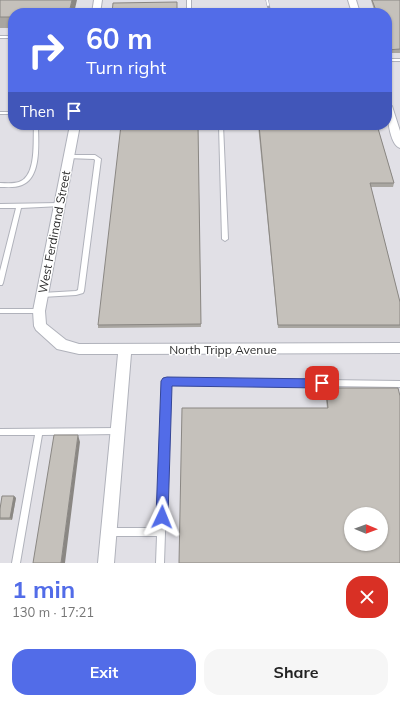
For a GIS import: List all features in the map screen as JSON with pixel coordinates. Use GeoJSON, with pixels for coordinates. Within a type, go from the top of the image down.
{"type":"FeatureCollection","features":[{"type":"Feature","properties":{"kind":"street"},"geometry":{"type":"LineString","coordinates":[[392,121],[400,145]]}},
{"type":"Feature","properties":{"kind":"street","name":"West Ferdinand Street"},"geometry":{"type":"LineString","coordinates":[[50,336],[40,326],[39,311],[74,130]]}},
{"type":"Feature","properties":{"kind":"street","name":"North Tripp Avenue"},"geometry":{"type":"LineString","coordinates":[[50,336],[62,345],[80,349],[400,348]]}},
{"type":"Feature","properties":{"kind":"street"},"geometry":{"type":"LineString","coordinates":[[106,563],[125,350]]}},
{"type":"Feature","properties":{"kind":"lane"},"geometry":{"type":"LineString","coordinates":[[0,185],[22,183],[30,177],[34,168],[36,130]]}},
{"type":"Feature","properties":{"kind":"lane"},"geometry":{"type":"LineString","coordinates":[[221,130],[225,239]]}},
{"type":"Feature","properties":{"kind":"lane"},"geometry":{"type":"LineString","coordinates":[[42,295],[76,293],[81,291],[98,159],[95,157],[69,156]]}},
{"type":"Feature","properties":{"kind":"lane"},"geometry":{"type":"LineString","coordinates":[[0,206],[59,205]]}},
{"type":"Feature","properties":{"kind":"lane"},"geometry":{"type":"LineString","coordinates":[[0,283],[19,206]]}},
{"type":"Feature","properties":{"kind":"lane"},"geometry":{"type":"LineString","coordinates":[[0,311],[39,311]]}},
{"type":"Feature","properties":{"kind":"lane"},"geometry":{"type":"LineString","coordinates":[[160,563],[167,381],[400,384]]}},
{"type":"Feature","properties":{"kind":"lane"},"geometry":{"type":"LineString","coordinates":[[0,432],[118,431]]}},
{"type":"Feature","properties":{"kind":"lane"},"geometry":{"type":"LineString","coordinates":[[16,563],[39,432]]}},
{"type":"Feature","properties":{"kind":"lane"},"geometry":{"type":"LineString","coordinates":[[109,532],[161,532]]}},
{"type":"Feature","properties":{"kind":"shaded area"},"geometry":{"type":"Polygon","coordinates":[[[0,0],[400,0],[400,563],[0,563],[0,0]]]}},
{"type":"Feature","properties":{"kind":"building"},"geometry":{"type":"Polygon","coordinates":[[[0,0],[72,0],[70,8],[8,8],[8,17],[0,17],[0,0]]]}},
{"type":"Feature","properties":{"kind":"building"},"geometry":{"type":"Polygon","coordinates":[[[372,0],[400,0],[400,49],[392,50],[392,8],[375,8],[372,0]]]}},
{"type":"Feature","properties":{"kind":"building"},"geometry":{"type":"Polygon","coordinates":[[[177,2],[177,8],[112,8],[113,3],[177,2]]]}},
{"type":"Feature","properties":{"kind":"building"},"geometry":{"type":"Polygon","coordinates":[[[120,130],[198,130],[201,324],[98,325],[120,130]]]}},
{"type":"Feature","properties":{"kind":"building"},"geometry":{"type":"Polygon","coordinates":[[[259,130],[378,130],[394,183],[370,183],[400,302],[400,325],[278,325],[259,130]]]}},
{"type":"Feature","properties":{"kind":"building"},"geometry":{"type":"Polygon","coordinates":[[[326,388],[398,388],[400,396],[400,563],[179,563],[182,408],[328,408],[326,388]]]}},
{"type":"Feature","properties":{"kind":"building"},"geometry":{"type":"Polygon","coordinates":[[[54,435],[78,435],[61,563],[33,563],[54,435]]]}},
{"type":"Feature","properties":{"kind":"building"},"geometry":{"type":"Polygon","coordinates":[[[2,496],[14,496],[10,518],[0,518],[2,496]]]}},
{"type":"Feature","properties":{"kind":"railway"},"geometry":{"type":"LineString","coordinates":[[267,0],[269,8]]}},
{"type":"Feature","properties":{"kind":"route"},"geometry":{"type":"LineString","coordinates":[[162,517],[167,381],[322,383]]}}]}
